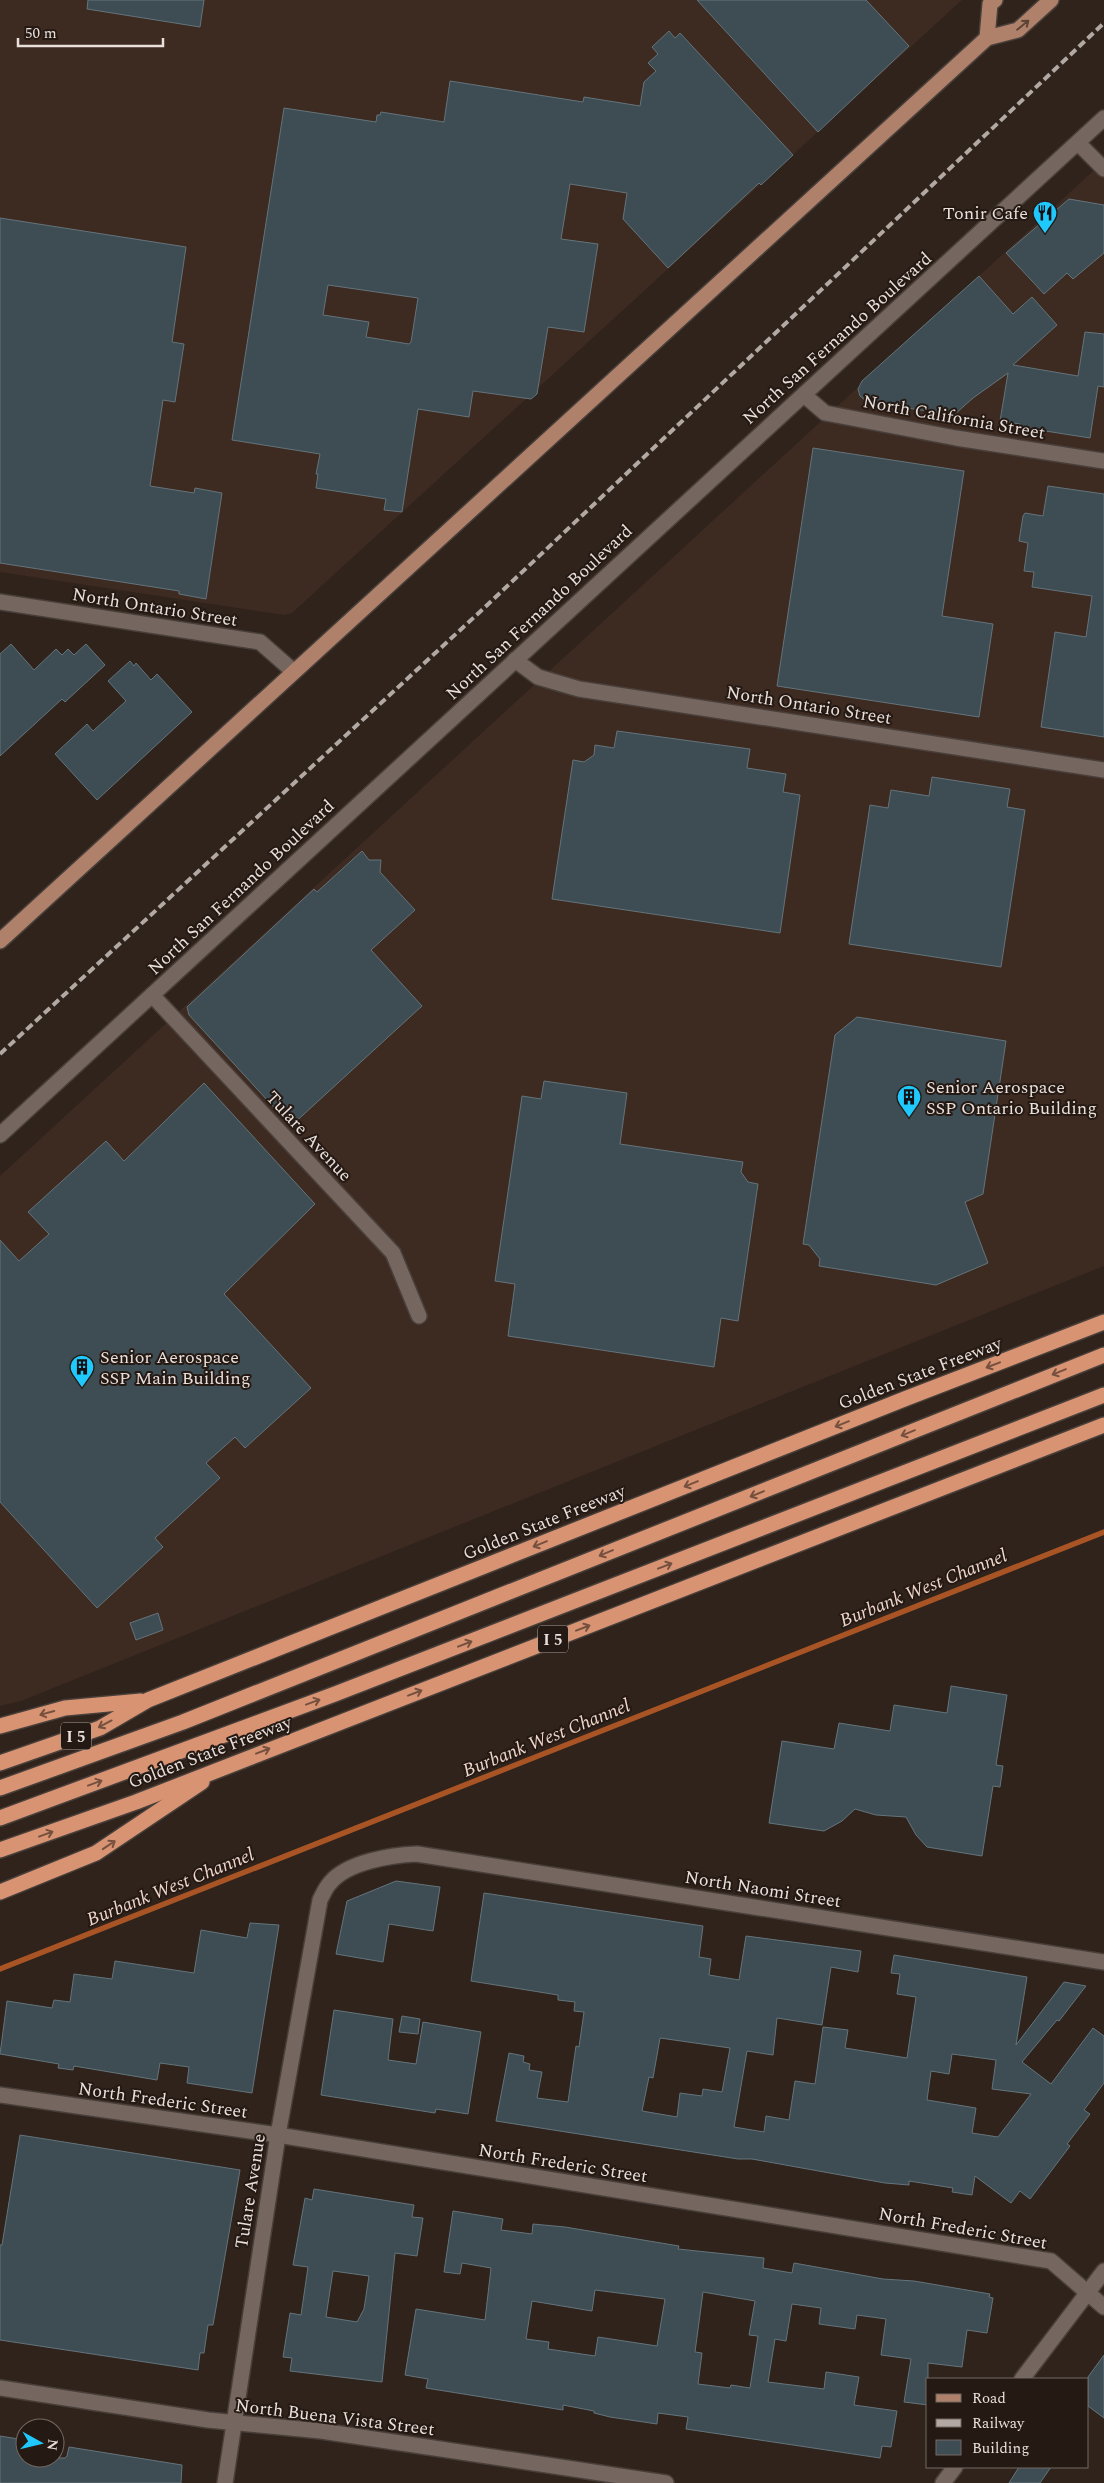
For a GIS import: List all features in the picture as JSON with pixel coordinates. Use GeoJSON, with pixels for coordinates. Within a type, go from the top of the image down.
{"type":"FeatureCollection","features":[{"type":"Feature","properties":{"kind":"highway","name":"Golden State Freeway"},"geometry":{"type":"LineString","coordinates":[[0,1764],[100,1728],[148,1700],[898,1401],[1104,1322]]}},
{"type":"Feature","properties":{"kind":"highway"},"geometry":{"type":"LineString","coordinates":[[0,1788],[183,1722],[1104,1354]]}},
{"type":"Feature","properties":{"kind":"highway"},"geometry":{"type":"LineString","coordinates":[[0,1818],[344,1690],[1104,1395]]}},
{"type":"Feature","properties":{"kind":"highway","name":"Golden State Freeway"},"geometry":{"type":"LineString","coordinates":[[0,1850],[136,1802],[1104,1425]]}},
{"type":"Feature","properties":{"kind":"highway"},"geometry":{"type":"LineString","coordinates":[[0,1726],[65,1708],[148,1700]]}},
{"type":"Feature","properties":{"kind":"highway"},"geometry":{"type":"LineString","coordinates":[[0,1892],[96,1853],[229,1765]]}},
{"type":"Feature","properties":{"kind":"main road"},"geometry":{"type":"LineString","coordinates":[[987,38],[990,4],[995,0]]}},
{"type":"Feature","properties":{"kind":"main road"},"geometry":{"type":"LineString","coordinates":[[0,941],[987,38],[1018,30],[1051,0]]}},
{"type":"Feature","properties":{"kind":"street","name":"North San Fernando Boulevard"},"geometry":{"type":"LineString","coordinates":[[0,1135],[1104,118]]}},
{"type":"Feature","properties":{"kind":"street"},"geometry":{"type":"LineString","coordinates":[[1078,143],[1104,169]]}},
{"type":"Feature","properties":{"kind":"street","name":"North California Street"},"geometry":{"type":"LineString","coordinates":[[804,395],[825,413],[956,438],[1104,461]]}},
{"type":"Feature","properties":{"kind":"street","name":"North Ontario Street"},"geometry":{"type":"LineString","coordinates":[[6,603],[260,642],[293,671]]}},
{"type":"Feature","properties":{"kind":"street"},"geometry":{"type":"LineString","coordinates":[[0,615],[6,603]]}},
{"type":"Feature","properties":{"kind":"street","name":"North Ontario Street"},"geometry":{"type":"LineString","coordinates":[[515,660],[538,676],[579,689],[1104,770]]}},
{"type":"Feature","properties":{"kind":"street","name":"Tulare Avenue"},"geometry":{"type":"LineString","coordinates":[[152,995],[393,1253],[419,1316]]}},
{"type":"Feature","properties":{"kind":"street","name":"Tulare Avenue"},"geometry":{"type":"LineString","coordinates":[[225,2483],[278,2135],[320,1900],[330,1883],[344,1871],[392,1855],[417,1854]]}},
{"type":"Feature","properties":{"kind":"street","name":"North Naomi Street"},"geometry":{"type":"LineString","coordinates":[[417,1854],[1104,1962]]}},
{"type":"Feature","properties":{"kind":"street","name":"North Frederic Street"},"geometry":{"type":"LineString","coordinates":[[0,2095],[278,2135],[1051,2261],[1104,2306]]}},
{"type":"Feature","properties":{"kind":"street"},"geometry":{"type":"LineString","coordinates":[[1023,2378],[1104,2270]]}},
{"type":"Feature","properties":{"kind":"street","name":"North Buena Vista Street"},"geometry":{"type":"LineString","coordinates":[[0,2388],[234,2424],[321,2431],[666,2483]]}},
{"type":"Feature","properties":{"kind":"street"},"geometry":{"type":"LineString","coordinates":[[943,2483],[955,2468]]}},
{"type":"Feature","properties":{"kind":"shaded area"},"geometry":{"type":"Polygon","coordinates":[[[0,0],[962,0],[292,613],[284,615],[0,572],[0,0]]]}},
{"type":"Feature","properties":{"kind":"shaded area"},"geometry":{"type":"Polygon","coordinates":[[[1104,161],[1104,1266],[21,1701],[0,1706],[0,1176],[1104,161]]]}},
{"type":"Feature","properties":{"kind":"building"},"geometry":{"type":"Polygon","coordinates":[[[88,0],[204,0],[200,27],[87,9],[88,0]]]}},
{"type":"Feature","properties":{"kind":"building"},"geometry":{"type":"Polygon","coordinates":[[[697,0],[866,0],[909,46],[818,132],[697,0]]]}},
{"type":"Feature","properties":{"kind":"building"},"geometry":{"type":"Polygon","coordinates":[[[669,31],[675,38],[680,33],[793,155],[761,185],[759,183],[668,268],[623,219],[627,193],[570,184],[561,239],[598,244],[584,332],[548,327],[537,394],[531,399],[473,391],[469,417],[418,409],[402,512],[384,510],[386,499],[316,488],[318,474],[316,474],[320,454],[232,440],[284,108],[376,122],[377,115],[380,115],[381,112],[444,122],[450,81],[583,102],[584,97],[640,106],[644,82],[656,71],[648,63],[658,54],[652,47],[669,31]],[[328,285],[323,315],[369,322],[366,337],[409,344],[411,342],[418,298],[328,285]]]}},
{"type":"Feature","properties":{"kind":"building"},"geometry":{"type":"Polygon","coordinates":[[[1069,199],[1104,205],[1104,253],[1073,279],[1067,273],[1044,294],[1006,253],[1069,199]]]}},
{"type":"Feature","properties":{"kind":"building"},"geometry":{"type":"Polygon","coordinates":[[[0,218],[186,247],[172,342],[184,344],[175,402],[163,400],[150,486],[194,493],[195,488],[222,493],[206,599],[179,594],[179,591],[0,563],[0,218]]]}},
{"type":"Feature","properties":{"kind":"building"},"geometry":{"type":"Polygon","coordinates":[[[979,276],[1013,314],[1032,297],[1057,325],[1013,365],[1078,376],[1085,332],[1104,334],[1104,387],[1098,386],[1090,438],[1020,427],[1020,424],[1000,421],[1008,373],[973,398],[954,415],[867,402],[860,396],[858,389],[862,381],[979,276]]]}},
{"type":"Feature","properties":{"kind":"building"},"geometry":{"type":"Polygon","coordinates":[[[813,448],[964,471],[942,616],[993,624],[979,717],[777,686],[813,448]]]}},
{"type":"Feature","properties":{"kind":"building"},"geometry":{"type":"Polygon","coordinates":[[[1048,486],[1104,494],[1104,737],[1041,727],[1055,632],[1086,637],[1092,596],[1032,587],[1034,572],[1024,571],[1028,543],[1019,541],[1023,516],[1025,513],[1043,516],[1048,486]]]}},
{"type":"Feature","properties":{"kind":"building"},"geometry":{"type":"Polygon","coordinates":[[[11,644],[34,670],[56,649],[62,655],[68,649],[74,655],[86,644],[105,665],[65,702],[62,699],[0,756],[0,654],[11,644]]]}},
{"type":"Feature","properties":{"kind":"building"},"geometry":{"type":"Polygon","coordinates":[[[130,661],[134,666],[136,663],[151,680],[157,674],[192,712],[97,800],[55,754],[87,724],[93,731],[126,701],[108,681],[130,661]]]}},
{"type":"Feature","properties":{"kind":"building"},"geometry":{"type":"Polygon","coordinates":[[[617,731],[750,749],[747,768],[786,774],[783,792],[800,795],[780,933],[552,899],[573,760],[584,762],[594,755],[595,745],[614,748],[617,731]]]}},
{"type":"Feature","properties":{"kind":"building"},"geometry":{"type":"Polygon","coordinates":[[[932,777],[1010,789],[1007,807],[1025,810],[1001,967],[849,944],[870,805],[888,808],[891,790],[929,796],[932,777]]]}},
{"type":"Feature","properties":{"kind":"building"},"geometry":{"type":"Polygon","coordinates":[[[362,851],[369,860],[381,860],[380,872],[415,910],[371,950],[422,1006],[291,1126],[189,1015],[187,1007],[314,889],[317,892],[362,851]]]}},
{"type":"Feature","properties":{"kind":"building","name":"Senior Aerospace SSP Ontario Building"},"geometry":{"type":"Polygon","coordinates":[[[857,1017],[1006,1041],[983,1194],[965,1202],[988,1263],[936,1285],[819,1266],[820,1259],[809,1245],[803,1244],[835,1035],[857,1017]]]}},
{"type":"Feature","properties":{"kind":"building"},"geometry":{"type":"Polygon","coordinates":[[[544,1081],[627,1093],[620,1144],[743,1162],[741,1172],[748,1182],[758,1184],[738,1321],[721,1318],[714,1367],[508,1336],[515,1284],[495,1281],[522,1096],[541,1099],[544,1081]]]}},
{"type":"Feature","properties":{"kind":"building"},"geometry":{"type":"Polygon","coordinates":[[[204,1083],[315,1204],[224,1294],[311,1388],[245,1448],[235,1437],[206,1463],[220,1478],[155,1538],[163,1547],[97,1608],[0,1502],[0,1240],[19,1261],[49,1234],[28,1212],[106,1141],[124,1161],[204,1083]]]}},
{"type":"Feature","properties":{"kind":"building"},"geometry":{"type":"Polygon","coordinates":[[[158,1613],[163,1630],[136,1640],[130,1623],[158,1613]]]}},
{"type":"Feature","properties":{"kind":"building"},"geometry":{"type":"Polygon","coordinates":[[[951,1686],[1007,1695],[996,1765],[1003,1766],[1000,1787],[993,1786],[982,1856],[927,1847],[916,1835],[906,1817],[876,1815],[855,1809],[842,1821],[824,1831],[769,1823],[782,1741],[834,1749],[839,1723],[890,1731],[894,1705],[947,1713],[951,1686]]]}},
{"type":"Feature","properties":{"kind":"building"},"geometry":{"type":"Polygon","coordinates":[[[396,1881],[440,1887],[433,1931],[389,1924],[383,1962],[336,1954],[347,1901],[396,1881]]]}},
{"type":"Feature","properties":{"kind":"building"},"geometry":{"type":"Polygon","coordinates":[[[484,1893],[703,1926],[699,1957],[711,1959],[709,1975],[739,1980],[746,1936],[861,1951],[858,1972],[831,1967],[822,2025],[777,2018],[773,2055],[747,2051],[734,2127],[764,2132],[766,2116],[789,2120],[795,2081],[815,2084],[823,2027],[848,2030],[845,2048],[907,2058],[916,1997],[897,1994],[900,1974],[891,1973],[894,1955],[1027,1977],[1016,2045],[1064,1982],[1086,1986],[1059,2021],[1057,2020],[1022,2062],[1051,2084],[1093,2028],[1104,2036],[1104,2083],[1084,2110],[1090,2114],[1067,2144],[1070,2146],[1030,2199],[1020,2191],[1011,2203],[975,2176],[972,2195],[952,2192],[953,2188],[909,2181],[909,2185],[885,2183],[752,2159],[738,2159],[496,2121],[509,2053],[524,2056],[523,2062],[530,2064],[529,2070],[542,2072],[537,2098],[568,2102],[576,2046],[579,2047],[584,2012],[574,2011],[575,2002],[558,2000],[558,1995],[471,1981],[484,1893]],[[660,2038],[653,2078],[649,2077],[642,2111],[677,2117],[680,2093],[702,2096],[703,2089],[722,2092],[730,2048],[660,2038]],[[952,2054],[949,2074],[931,2071],[927,2100],[976,2108],[972,2133],[998,2137],[1031,2094],[992,2089],[996,2060],[952,2054]]]}},
{"type":"Feature","properties":{"kind":"building"},"geometry":{"type":"Polygon","coordinates":[[[250,1923],[279,1925],[252,2093],[187,2083],[189,2067],[160,2063],[157,2080],[74,2066],[73,2070],[58,2068],[59,2064],[0,2054],[7,2001],[52,2008],[54,2000],[70,2002],[74,1974],[112,1979],[115,1961],[194,1973],[201,1930],[247,1938],[250,1923]]]}},
{"type":"Feature","properties":{"kind":"building"},"geometry":{"type":"Polygon","coordinates":[[[334,2010],[393,2019],[388,2060],[416,2064],[423,2022],[481,2032],[468,2114],[436,2109],[435,2113],[321,2095],[334,2010]]]}},
{"type":"Feature","properties":{"kind":"building"},"geometry":{"type":"Polygon","coordinates":[[[402,2016],[420,2019],[418,2034],[399,2032],[402,2016]]]}},
{"type":"Feature","properties":{"kind":"building"},"geometry":{"type":"Polygon","coordinates":[[[20,2135],[240,2170],[213,2325],[208,2325],[204,2353],[200,2353],[198,2370],[0,2340],[0,2245],[2,2245],[20,2135]]]}},
{"type":"Feature","properties":{"kind":"building"},"geometry":{"type":"Polygon","coordinates":[[[314,2189],[414,2205],[412,2217],[423,2218],[417,2256],[395,2253],[382,2382],[290,2371],[292,2358],[283,2357],[290,2313],[301,2315],[308,2267],[293,2265],[305,2198],[312,2200],[314,2189]],[[333,2271],[326,2317],[357,2322],[364,2309],[369,2276],[333,2271]]]}},
{"type":"Feature","properties":{"kind":"building"},"geometry":{"type":"Polygon","coordinates":[[[453,2211],[503,2219],[501,2230],[532,2234],[533,2224],[565,2227],[679,2246],[678,2249],[764,2258],[763,2268],[792,2273],[794,2263],[883,2279],[914,2281],[990,2294],[989,2297],[993,2298],[987,2333],[967,2330],[962,2367],[928,2363],[926,2405],[904,2402],[911,2359],[881,2355],[886,2319],[857,2315],[855,2329],[819,2324],[821,2308],[792,2304],[786,2341],[775,2339],[768,2382],[824,2389],[826,2372],[859,2377],[854,2405],[897,2411],[891,2447],[882,2446],[880,2458],[686,2429],[688,2417],[658,2413],[657,2424],[610,2417],[594,2413],[594,2411],[563,2405],[563,2410],[426,2388],[428,2379],[405,2375],[416,2309],[485,2320],[491,2268],[462,2263],[460,2274],[444,2272],[453,2211]],[[595,2290],[592,2311],[532,2301],[526,2339],[549,2342],[548,2349],[595,2356],[598,2337],[657,2346],[665,2299],[595,2290]],[[703,2292],[695,2352],[702,2353],[698,2384],[730,2388],[731,2385],[750,2388],[758,2336],[749,2335],[755,2301],[703,2292]]]}},
{"type":"Feature","properties":{"kind":"building"},"geometry":{"type":"Polygon","coordinates":[[[1104,2355],[1104,2418],[1089,2407],[1088,2377],[1104,2355]]]}},
{"type":"Feature","properties":{"kind":"building"},"geometry":{"type":"Polygon","coordinates":[[[0,2436],[15,2438],[15,2468],[65,2468],[65,2458],[69,2447],[182,2465],[181,2483],[0,2483],[0,2436]]]}},
{"type":"Feature","properties":{"kind":"building"},"geometry":{"type":"Polygon","coordinates":[[[1018,2468],[1050,2468],[1040,2483],[1009,2483],[1018,2468]]]}},
{"type":"Feature","properties":{"kind":"waterway","name":"Burbank West Channel"},"geometry":{"type":"LineString","coordinates":[[0,1969],[1104,1532]]}},
{"type":"Feature","properties":{"kind":"railway"},"geometry":{"type":"LineString","coordinates":[[0,1054],[483,609],[1104,23]]}},
{"type":"Feature","properties":{"kind":"place","name":"Tonir Cafe"},"geometry":{"type":"Point","coordinates":[1045,234]}},
{"type":"Feature","properties":{"kind":"place","name":"Senior Aerospace SSP Ontario Building"},"geometry":{"type":"Point","coordinates":[909,1118]}},
{"type":"Feature","properties":{"kind":"place","name":"Senior Aerospace SSP Main Building"},"geometry":{"type":"Point","coordinates":[82,1388]}}]}
